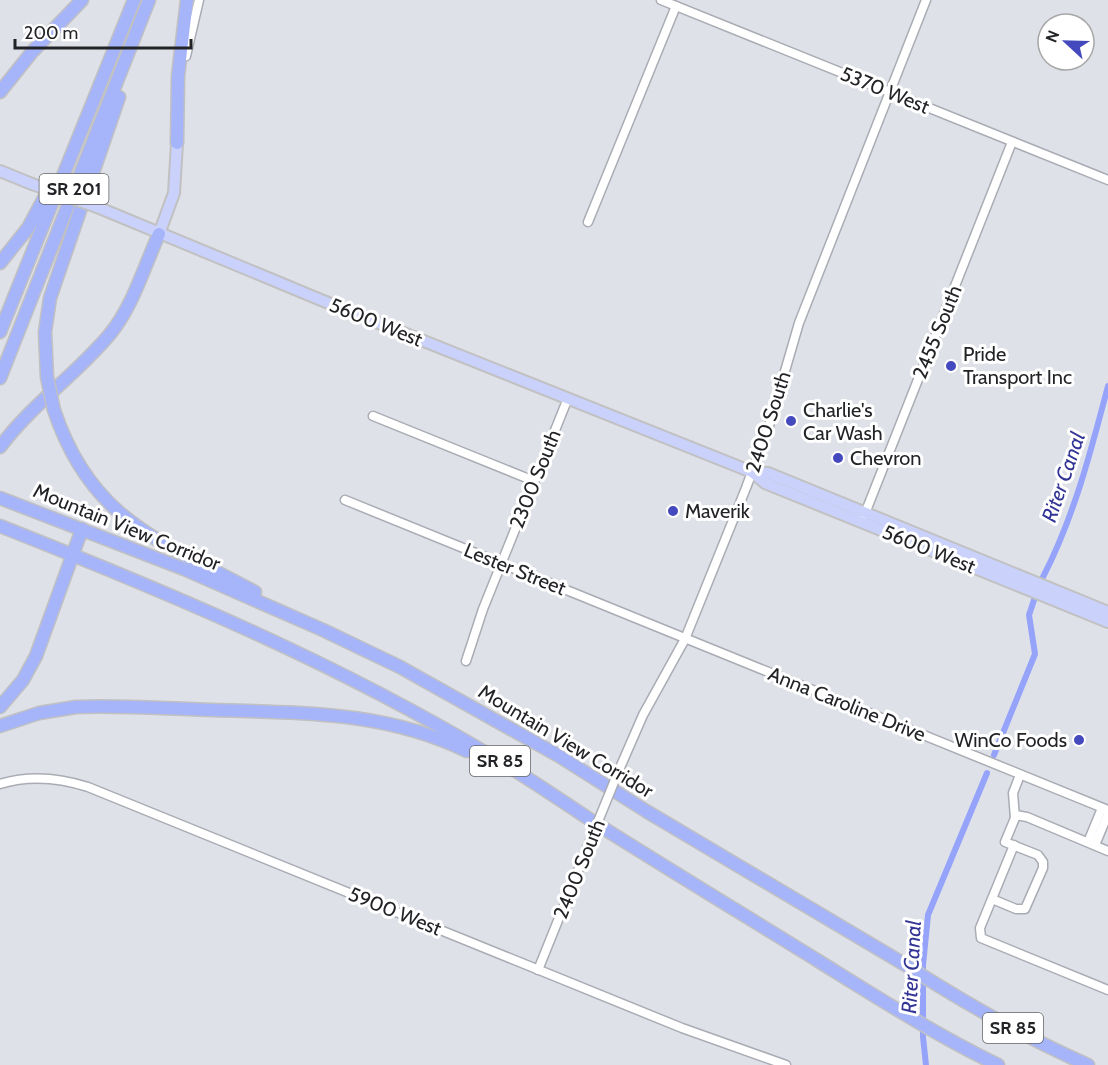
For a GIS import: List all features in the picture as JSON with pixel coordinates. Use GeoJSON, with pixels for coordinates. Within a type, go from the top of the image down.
{"type":"FeatureCollection","features":[{"type":"Feature","properties":{"kind":"highway"},"geometry":{"type":"LineString","coordinates":[[0,92],[38,45],[81,0]]}},
{"type":"Feature","properties":{"kind":"highway"},"geometry":{"type":"LineString","coordinates":[[0,262],[34,218],[49,190],[90,85],[127,0]]}},
{"type":"Feature","properties":{"kind":"highway","name":"SR 201"},"geometry":{"type":"LineString","coordinates":[[0,332],[134,0]]}},
{"type":"Feature","properties":{"kind":"highway","name":"SR 201"},"geometry":{"type":"LineString","coordinates":[[0,378],[149,0]]}},
{"type":"Feature","properties":{"kind":"highway"},"geometry":{"type":"LineString","coordinates":[[156,0],[53,287],[45,332],[47,377],[54,410],[68,445],[86,476],[110,504],[140,530],[162,544],[400,667]]}},
{"type":"Feature","properties":{"kind":"highway"},"geometry":{"type":"LineString","coordinates":[[177,143],[180,53],[187,0]]}},
{"type":"Feature","properties":{"kind":"highway"},"geometry":{"type":"LineString","coordinates":[[0,447],[31,410],[95,350],[114,328],[127,306],[159,234]]}},
{"type":"Feature","properties":{"kind":"highway"},"geometry":{"type":"LineString","coordinates":[[0,257],[14,245]]}},
{"type":"Feature","properties":{"kind":"highway","name":"Mountain View Corridor"},"geometry":{"type":"LineString","coordinates":[[0,498],[243,594],[400,667],[558,756],[904,964],[940,988],[1029,1037],[1088,1065]]}},
{"type":"Feature","properties":{"kind":"highway","name":"SR 85"},"geometry":{"type":"LineString","coordinates":[[0,526],[222,618],[354,680],[496,759],[902,1013],[998,1065]]}},
{"type":"Feature","properties":{"kind":"highway"},"geometry":{"type":"LineString","coordinates":[[0,707],[17,689],[32,664],[82,529]]}},
{"type":"Feature","properties":{"kind":"highway"},"geometry":{"type":"LineString","coordinates":[[0,726],[39,713],[89,706],[349,716],[396,725],[442,740],[480,757],[556,798]]}},
{"type":"Feature","properties":{"kind":"main road"},"geometry":{"type":"LineString","coordinates":[[159,234],[174,193],[177,143]]}},
{"type":"Feature","properties":{"kind":"main road","name":"5600 West"},"geometry":{"type":"LineString","coordinates":[[0,171],[97,207],[752,472],[765,483],[863,517],[1108,612]]}},
{"type":"Feature","properties":{"kind":"main road","name":"5600 West"},"geometry":{"type":"LineString","coordinates":[[863,517],[1108,622]]}},
{"type":"Feature","properties":{"kind":"street"},"geometry":{"type":"LineString","coordinates":[[177,143],[182,78],[199,0]]}},
{"type":"Feature","properties":{"kind":"street","name":"5370 West"},"geometry":{"type":"LineString","coordinates":[[661,0],[1108,180]]}},
{"type":"Feature","properties":{"kind":"street","name":"2400 South"},"geometry":{"type":"LineString","coordinates":[[538,970],[619,770],[643,715],[685,639],[752,472],[773,414],[799,323],[926,0]]}},
{"type":"Feature","properties":{"kind":"street"},"geometry":{"type":"LineString","coordinates":[[588,222],[676,6]]}},
{"type":"Feature","properties":{"kind":"street","name":"2455 South"},"geometry":{"type":"LineString","coordinates":[[863,517],[1012,142]]}},
{"type":"Feature","properties":{"kind":"street","name":"2300 South"},"geometry":{"type":"LineString","coordinates":[[466,661],[476,627],[500,564],[567,398]]}},
{"type":"Feature","properties":{"kind":"street"},"geometry":{"type":"LineString","coordinates":[[373,417],[534,481]]}},
{"type":"Feature","properties":{"kind":"street","name":"Lester Street"},"geometry":{"type":"LineString","coordinates":[[345,500],[685,639]]}},
{"type":"Feature","properties":{"kind":"street","name":"Anna Caroline Drive"},"geometry":{"type":"LineString","coordinates":[[685,639],[1106,811]]}},
{"type":"Feature","properties":{"kind":"street"},"geometry":{"type":"LineString","coordinates":[[1020,775],[1013,793],[1015,815],[1009,844],[979,936],[985,941],[1108,990]]}},
{"type":"Feature","properties":{"kind":"street","name":"5900 West"},"geometry":{"type":"LineString","coordinates":[[0,784],[37,778],[66,781],[88,787],[703,1036],[786,1065]]}},
{"type":"Feature","properties":{"kind":"street"},"geometry":{"type":"LineString","coordinates":[[1092,844],[1106,811]]}},
{"type":"Feature","properties":{"kind":"street"},"geometry":{"type":"LineString","coordinates":[[1015,815],[1108,851]]}},
{"type":"Feature","properties":{"kind":"street"},"geometry":{"type":"LineString","coordinates":[[992,899],[1023,910],[1029,904],[1043,864],[1038,855],[1009,844]]}},
{"type":"Feature","properties":{"kind":"waterway","name":"Riter Canal"},"geometry":{"type":"LineString","coordinates":[[1043,577],[1073,507],[1108,386]]}},
{"type":"Feature","properties":{"kind":"waterway","name":"Riter Canal"},"geometry":{"type":"LineString","coordinates":[[994,755],[1035,654],[1029,615],[1034,600]]}},
{"type":"Feature","properties":{"kind":"waterway","name":"Riter Canal"},"geometry":{"type":"LineString","coordinates":[[926,1065],[923,1037],[923,965],[928,915],[987,773]]}},
{"type":"Feature","properties":{"kind":"place","name":"Pride Transport Inc"},"geometry":{"type":"Point","coordinates":[951,366]}},
{"type":"Feature","properties":{"kind":"place","name":"Charlie's Car Wash"},"geometry":{"type":"Point","coordinates":[791,421]}},
{"type":"Feature","properties":{"kind":"place","name":"Chevron"},"geometry":{"type":"Point","coordinates":[838,458]}},
{"type":"Feature","properties":{"kind":"place","name":"Maverik"},"geometry":{"type":"Point","coordinates":[673,511]}},
{"type":"Feature","properties":{"kind":"place","name":"WinCo Foods"},"geometry":{"type":"Point","coordinates":[1079,740]}}]}
